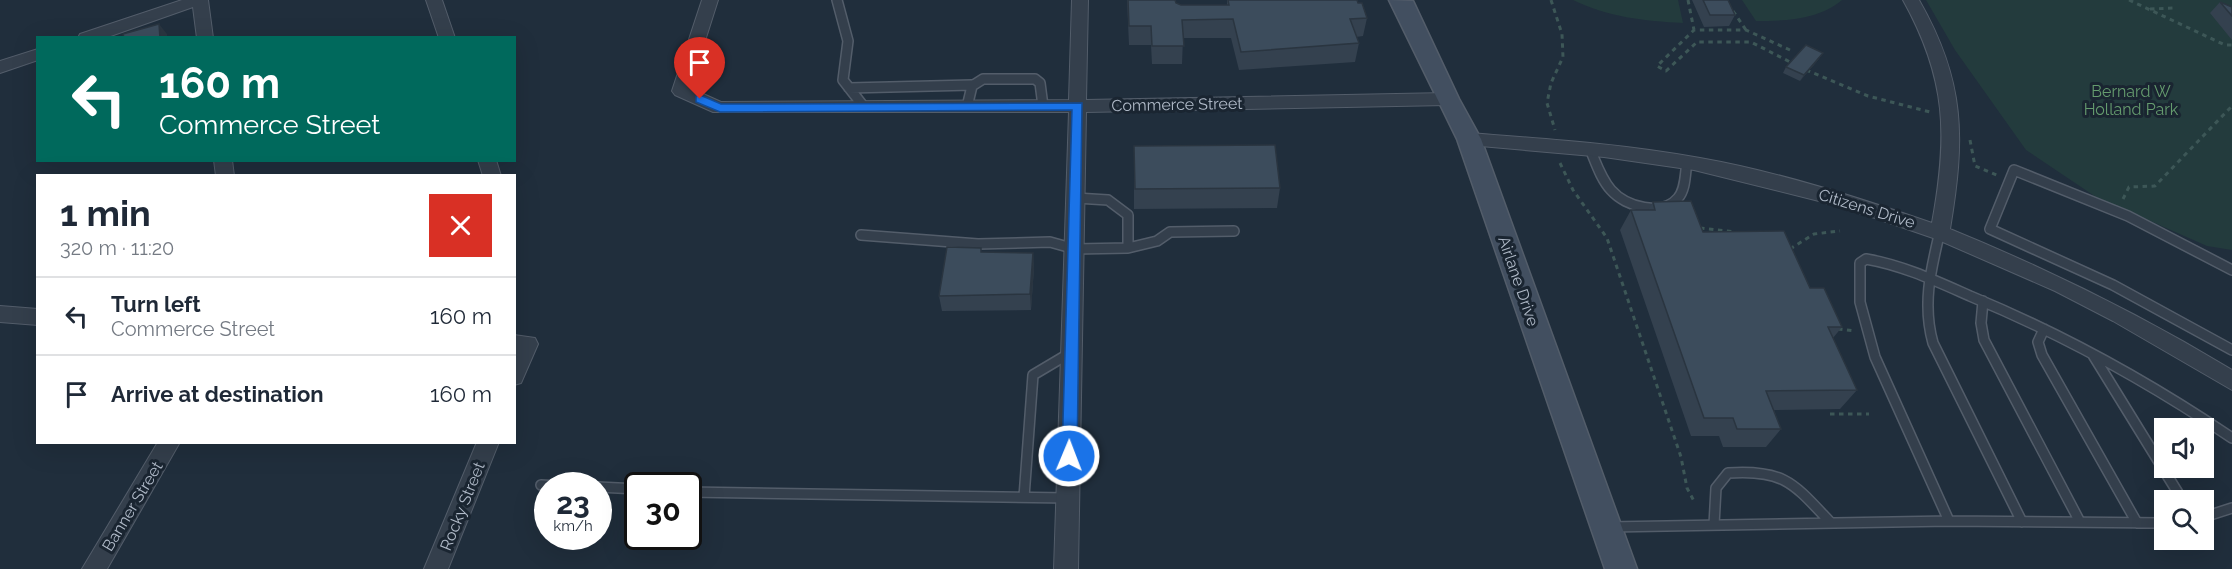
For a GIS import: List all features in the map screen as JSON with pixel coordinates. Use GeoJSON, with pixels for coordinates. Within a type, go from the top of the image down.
{"type":"FeatureCollection","features":[{"type":"Feature","properties":{"kind":"street"},"geometry":{"type":"LineString","coordinates":[[92,36],[199,0],[205,36]]}},
{"type":"Feature","properties":{"kind":"street"},"geometry":{"type":"LineString","coordinates":[[434,0],[446,36]]}},
{"type":"Feature","properties":{"kind":"street","name":"Commerce Street"},"geometry":{"type":"LineString","coordinates":[[710,0],[681,90],[720,108],[1078,106],[1447,99]]}},
{"type":"Feature","properties":{"kind":"street"},"geometry":{"type":"LineString","coordinates":[[1066,569],[1080,0]]}},
{"type":"Feature","properties":{"kind":"street","name":"Airlane Drive"},"geometry":{"type":"LineString","coordinates":[[1400,0],[1405,6],[1447,99],[1469,139],[1621,569]]}},
{"type":"Feature","properties":{"kind":"street"},"geometry":{"type":"LineString","coordinates":[[1911,0],[1936,56],[1951,110],[1950,179],[1940,231]]}},
{"type":"Feature","properties":{"kind":"street"},"geometry":{"type":"LineString","coordinates":[[0,66],[36,55]]}},
{"type":"Feature","properties":{"kind":"street","name":"Citizens Drive"},"geometry":{"type":"LineString","coordinates":[[1469,139],[1590,149],[1687,162],[1809,190],[1940,231],[2086,299],[2194,356],[2232,381]]}},
{"type":"Feature","properties":{"kind":"street"},"geometry":{"type":"LineString","coordinates":[[0,314],[36,317]]}},
{"type":"Feature","properties":{"kind":"street"},"geometry":{"type":"LineString","coordinates":[[516,343],[528,344],[516,371]]}},
{"type":"Feature","properties":{"kind":"street","name":"Banner Street"},"geometry":{"type":"LineString","coordinates":[[94,569],[169,444]]}},
{"type":"Feature","properties":{"kind":"street","name":"Rocky Street"},"geometry":{"type":"LineString","coordinates":[[436,569],[487,444]]}},
{"type":"Feature","properties":{"kind":"lane"},"geometry":{"type":"LineString","coordinates":[[837,0],[848,41],[843,80],[864,107]]}},
{"type":"Feature","properties":{"kind":"lane"},"geometry":{"type":"LineString","coordinates":[[849,88],[972,86],[983,79],[1035,79],[1040,83],[1043,106]]}},
{"type":"Feature","properties":{"kind":"lane"},"geometry":{"type":"LineString","coordinates":[[967,106],[972,86]]}},
{"type":"Feature","properties":{"kind":"lane"},"geometry":{"type":"LineString","coordinates":[[1590,149],[1612,192],[1627,203],[1647,207],[1668,205],[1679,197],[1687,162]]}},
{"type":"Feature","properties":{"kind":"lane"},"geometry":{"type":"LineString","coordinates":[[2232,270],[2117,212],[2014,170],[1990,229],[2086,271],[2192,325],[2232,350]]}},
{"type":"Feature","properties":{"kind":"lane"},"geometry":{"type":"LineString","coordinates":[[1076,198],[1108,200],[1128,215],[1128,248]]}},
{"type":"Feature","properties":{"kind":"lane"},"geometry":{"type":"LineString","coordinates":[[861,236],[978,244],[1050,242],[1075,249],[1128,248],[1157,241],[1170,232],[1234,231]]}},
{"type":"Feature","properties":{"kind":"lane"},"geometry":{"type":"LineString","coordinates":[[1940,231],[1929,279],[1925,323],[1933,344],[2022,522]]}},
{"type":"Feature","properties":{"kind":"lane"},"geometry":{"type":"LineString","coordinates":[[1949,521],[1875,357],[1860,302],[1860,263],[1866,259],[1881,261],[1929,279],[2044,329],[2092,353],[2195,412],[2232,438]]}},
{"type":"Feature","properties":{"kind":"lane"},"geometry":{"type":"LineString","coordinates":[[1983,301],[1981,323],[1984,340],[2080,522]]}},
{"type":"Feature","properties":{"kind":"lane"},"geometry":{"type":"LineString","coordinates":[[2044,329],[2038,342],[2042,355],[2137,523]]}},
{"type":"Feature","properties":{"kind":"lane"},"geometry":{"type":"LineString","coordinates":[[1024,497],[1033,375],[1072,353]]}},
{"type":"Feature","properties":{"kind":"lane"},"geometry":{"type":"LineString","coordinates":[[2092,353],[2176,490]]}},
{"type":"Feature","properties":{"kind":"lane"},"geometry":{"type":"LineString","coordinates":[[1714,525],[1716,488],[1728,473],[1756,470],[1777,473],[1798,488],[1831,523]]}},
{"type":"Feature","properties":{"kind":"lane"},"geometry":{"type":"LineString","coordinates":[[702,492],[1068,498]]}},
{"type":"Feature","properties":{"kind":"lane"},"geometry":{"type":"LineString","coordinates":[[2214,514],[2232,508]]}},
{"type":"Feature","properties":{"kind":"lane"},"geometry":{"type":"LineString","coordinates":[[1606,527],[1949,521],[2154,523]]}},
{"type":"Feature","properties":{"kind":"path"},"geometry":{"type":"LineString","coordinates":[[1551,0],[1562,34],[1563,57],[1551,83],[1547,103],[1560,146],[1560,166],[1607,238],[1681,457],[1687,488],[1694,501]]}},
{"type":"Feature","properties":{"kind":"path"},"geometry":{"type":"LineString","coordinates":[[1688,0],[1694,30]]}},
{"type":"Feature","properties":{"kind":"path"},"geometry":{"type":"LineString","coordinates":[[2129,0],[2225,45],[2232,46]]}},
{"type":"Feature","properties":{"kind":"path"},"geometry":{"type":"LineString","coordinates":[[1729,6],[1746,30]]}},
{"type":"Feature","properties":{"kind":"path"},"geometry":{"type":"LineString","coordinates":[[2149,9],[2174,9]]}},
{"type":"Feature","properties":{"kind":"path"},"geometry":{"type":"LineString","coordinates":[[1725,17],[1737,17]]}},
{"type":"Feature","properties":{"kind":"path"},"geometry":{"type":"LineString","coordinates":[[1790,50],[1746,30],[1694,30],[1657,66],[1666,71],[1697,42],[1751,42],[1792,63]]}},
{"type":"Feature","properties":{"kind":"path"},"geometry":{"type":"LineString","coordinates":[[1803,68],[1868,96],[1933,112]]}},
{"type":"Feature","properties":{"kind":"path"},"geometry":{"type":"LineString","coordinates":[[2117,212],[2129,187],[2156,186],[2232,106]]}},
{"type":"Feature","properties":{"kind":"path"},"geometry":{"type":"LineString","coordinates":[[1970,134],[1971,156],[1975,166],[2010,180]]}},
{"type":"Feature","properties":{"kind":"path"},"geometry":{"type":"LineString","coordinates":[[1692,228],[1720,229],[1736,233]]}},
{"type":"Feature","properties":{"kind":"path"},"geometry":{"type":"LineString","coordinates":[[1700,237],[1711,228]]}},
{"type":"Feature","properties":{"kind":"path"},"geometry":{"type":"LineString","coordinates":[[1720,229],[1723,237]]}},
{"type":"Feature","properties":{"kind":"path"},"geometry":{"type":"LineString","coordinates":[[1787,250],[1814,234],[1840,231]]}},
{"type":"Feature","properties":{"kind":"path"},"geometry":{"type":"LineString","coordinates":[[1830,414],[1869,414]]}},
{"type":"Feature","properties":{"kind":"green space"},"geometry":{"type":"Polygon","coordinates":[[[1573,0],[1678,0],[1683,23],[1626,17],[1573,0]]]}},
{"type":"Feature","properties":{"kind":"green space"},"geometry":{"type":"Polygon","coordinates":[[[1742,0],[1842,0],[1823,12],[1801,18],[1756,21],[1742,0]]]}},
{"type":"Feature","properties":{"kind":"green space","name":"Bernard W Holland Park"},"geometry":{"type":"Polygon","coordinates":[[[1926,0],[2232,0],[2232,250],[2207,246],[2096,197],[2026,150],[1955,50],[1926,0]]]}},
{"type":"Feature","properties":{"kind":"building"},"geometry":{"type":"Polygon","coordinates":[[[1128,0],[1175,0],[1181,5],[1229,5],[1228,0],[1357,0],[1358,3],[1362,3],[1367,18],[1350,19],[1359,43],[1241,52],[1233,19],[1182,20],[1184,46],[1152,46],[1151,26],[1129,26],[1128,0]]]}},
{"type":"Feature","properties":{"kind":"building"},"geometry":{"type":"Polygon","coordinates":[[[1703,0],[1728,0],[1735,15],[1710,15],[1703,0]]]}},
{"type":"Feature","properties":{"kind":"building"},"geometry":{"type":"Polygon","coordinates":[[[2220,2],[2232,7],[2232,16],[2220,2]]]}},
{"type":"Feature","properties":{"kind":"building"},"geometry":{"type":"Polygon","coordinates":[[[159,24],[160,36],[124,36],[123,34],[159,24]]]}},
{"type":"Feature","properties":{"kind":"building"},"geometry":{"type":"Polygon","coordinates":[[[1806,45],[1823,53],[1804,75],[1786,67],[1806,45]]]}},
{"type":"Feature","properties":{"kind":"building"},"geometry":{"type":"Polygon","coordinates":[[[1275,145],[1280,188],[1135,189],[1134,146],[1275,145]]]}},
{"type":"Feature","properties":{"kind":"building"},"geometry":{"type":"Polygon","coordinates":[[[1691,201],[1703,232],[1784,231],[1810,288],[1824,288],[1842,327],[1828,327],[1857,390],[1766,391],[1781,429],[1737,429],[1733,418],[1704,418],[1631,210],[1655,210],[1653,202],[1691,201]]]}},
{"type":"Feature","properties":{"kind":"building"},"geometry":{"type":"Polygon","coordinates":[[[947,247],[981,248],[981,252],[1033,253],[1030,294],[939,296],[947,247]]]}},
{"type":"Feature","properties":{"kind":"route"},"geometry":{"type":"LineString","coordinates":[[700,99],[720,108],[1078,106],[1069,456]]}}]}
